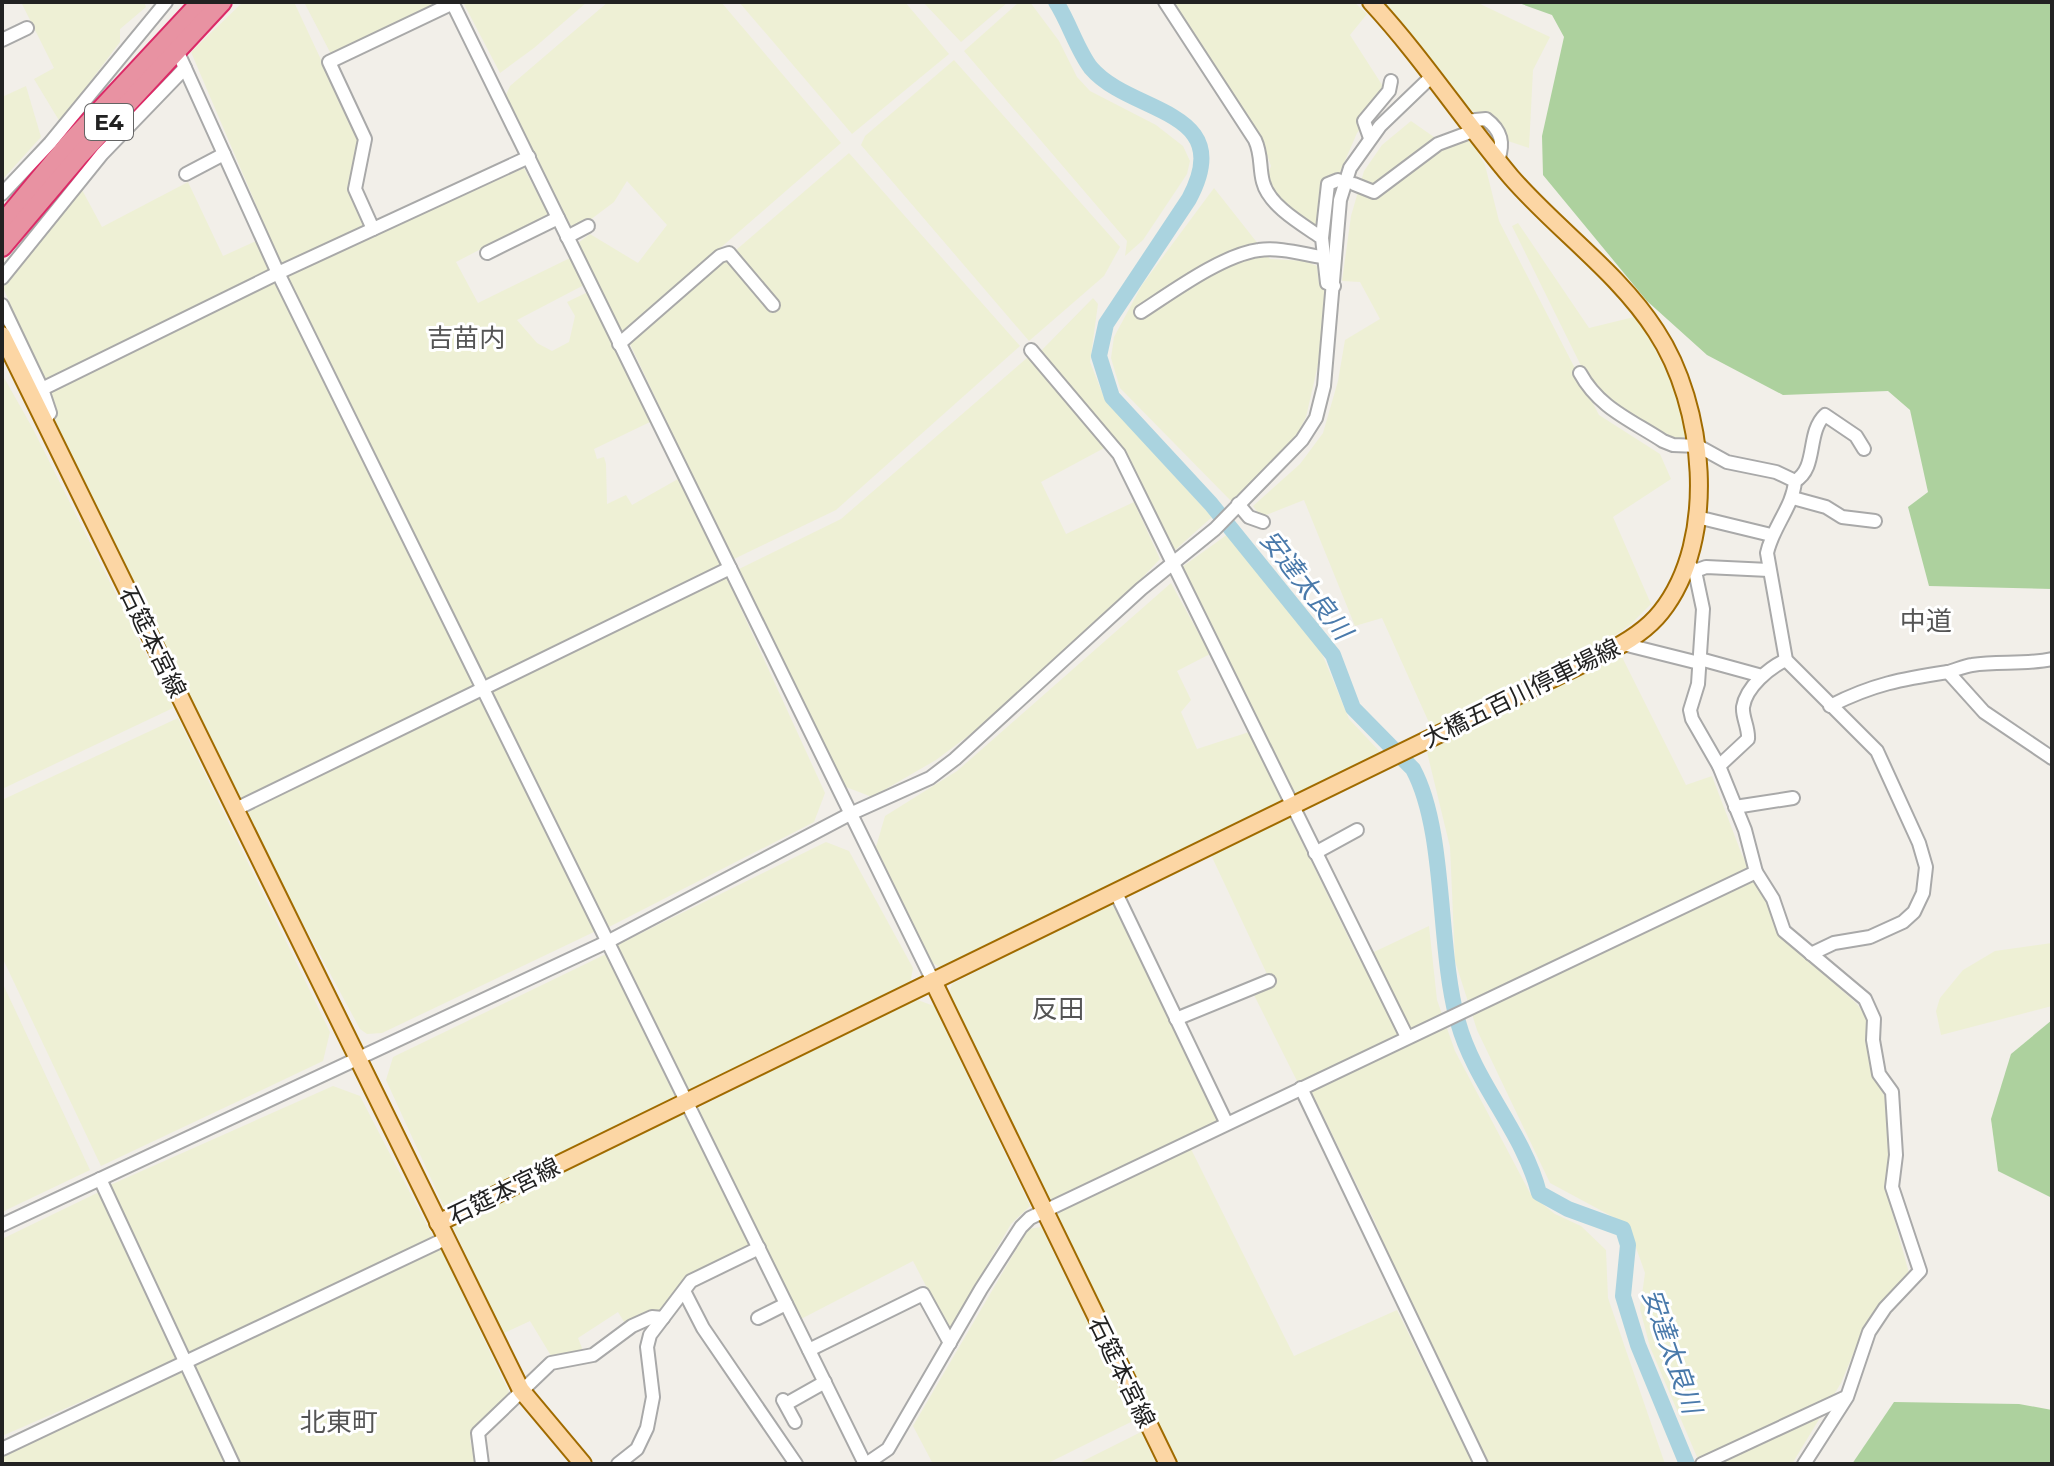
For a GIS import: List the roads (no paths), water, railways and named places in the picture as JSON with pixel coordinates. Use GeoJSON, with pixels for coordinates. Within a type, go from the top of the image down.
{"type":"FeatureCollection","features":[{"type":"Feature","properties":{"kind":"highway","name":"E4"},"geometry":{"type":"LineString","coordinates":[[2,224],[67,146],[201,2]]}},
{"type":"Feature","properties":{"kind":"highway","name":"E4"},"geometry":{"type":"LineString","coordinates":[[2,247],[79,156],[222,2]]}},
{"type":"Feature","properties":{"kind":"main road","name":"大橋五百川停車場線"},"geometry":{"type":"LineString","coordinates":[[933,981],[1623,644],[1664,609],[1691,566],[1697,517],[1698,446],[1671,357],[1629,295],[1547,216],[1498,161],[1373,2]]}},
{"type":"Feature","properties":{"kind":"main road","name":"石筵本宮線"},"geometry":{"type":"LineString","coordinates":[[2,335],[360,1058],[442,1231],[687,1102],[933,981],[1168,1464]]}},
{"type":"Feature","properties":{"kind":"main road"},"geometry":{"type":"LineString","coordinates":[[442,1231],[521,1390],[583,1464]]}},
{"type":"Feature","properties":{"kind":"street"},"geometry":{"type":"LineString","coordinates":[[1165,2],[1255,140],[1263,160],[1265,189],[1280,206],[1322,238]]}},
{"type":"Feature","properties":{"kind":"street"},"geometry":{"type":"LineString","coordinates":[[373,229],[355,189],[365,139],[329,62],[452,3],[933,981]]}},
{"type":"Feature","properties":{"kind":"street"},"geometry":{"type":"LineString","coordinates":[[160,5],[164,25]]}},
{"type":"Feature","properties":{"kind":"street"},"geometry":{"type":"LineString","coordinates":[[2,194],[50,143],[160,5]]}},
{"type":"Feature","properties":{"kind":"street"},"geometry":{"type":"LineString","coordinates":[[2,40],[27,28]]}},
{"type":"Feature","properties":{"kind":"street"},"geometry":{"type":"LineString","coordinates":[[2,278],[102,154],[182,63],[224,154],[238,198],[278,273],[866,1464],[888,1449],[1021,1227],[1044,1209],[1756,872]]}},
{"type":"Feature","properties":{"kind":"street"},"geometry":{"type":"LineString","coordinates":[[2,1225],[609,941],[850,814],[930,778],[955,759],[1171,563],[1215,529],[1291,455],[1316,418],[1324,386],[1340,200],[1350,168],[1370,138],[1431,77]]}},
{"type":"Feature","properties":{"kind":"street"},"geometry":{"type":"LineString","coordinates":[[1370,138],[1364,121],[1389,91],[1391,81]]}},
{"type":"Feature","properties":{"kind":"street"},"geometry":{"type":"LineString","coordinates":[[1354,184],[1374,192],[1438,144],[1469,126]]}},
{"type":"Feature","properties":{"kind":"street"},"geometry":{"type":"LineString","coordinates":[[186,174],[224,154]]}},
{"type":"Feature","properties":{"kind":"street"},"geometry":{"type":"LineString","coordinates":[[42,389],[278,273],[529,157]]}},
{"type":"Feature","properties":{"kind":"street"},"geometry":{"type":"LineString","coordinates":[[1334,286],[1327,283],[1322,238],[1328,184],[1338,180]]}},
{"type":"Feature","properties":{"kind":"street"},"geometry":{"type":"LineString","coordinates":[[487,253],[558,218]]}},
{"type":"Feature","properties":{"kind":"street"},"geometry":{"type":"LineString","coordinates":[[567,237],[588,226]]}},
{"type":"Feature","properties":{"kind":"street"},"geometry":{"type":"LineString","coordinates":[[1141,312],[1195,278],[1246,253],[1261,249],[1322,257]]}},
{"type":"Feature","properties":{"kind":"street"},"geometry":{"type":"LineString","coordinates":[[619,344],[720,256],[729,253],[773,305]]}},
{"type":"Feature","properties":{"kind":"street"},"geometry":{"type":"LineString","coordinates":[[2,305],[42,389],[50,413],[44,421]]}},
{"type":"Feature","properties":{"kind":"street"},"geometry":{"type":"LineString","coordinates":[[1031,350],[1119,454],[1407,1037]]}},
{"type":"Feature","properties":{"kind":"street"},"geometry":{"type":"LineString","coordinates":[[1580,373],[1590,391],[1610,409],[1673,445],[1698,446],[1727,462],[1776,472],[1795,481]]}},
{"type":"Feature","properties":{"kind":"street"},"geometry":{"type":"LineString","coordinates":[[1811,954],[1834,943],[1870,937],[1903,922],[1914,912],[1925,879],[1919,843],[1877,751],[1786,660],[1769,570],[1771,535],[1793,498],[1795,481],[1805,472],[1815,427],[1825,415],[1856,436],[1864,449]]}},
{"type":"Feature","properties":{"kind":"street"},"geometry":{"type":"LineString","coordinates":[[1793,498],[1826,507],[1842,517],[1875,521]]}},
{"type":"Feature","properties":{"kind":"street"},"geometry":{"type":"LineString","coordinates":[[1237,507],[1249,517],[1263,522]]}},
{"type":"Feature","properties":{"kind":"street"},"geometry":{"type":"LineString","coordinates":[[1697,517],[1771,535]]}},
{"type":"Feature","properties":{"kind":"street"},"geometry":{"type":"LineString","coordinates":[[1769,570],[1691,566],[1703,609],[1698,684],[1690,710],[1719,766],[1756,872],[1773,899],[1784,931],[1865,999],[1872,1011],[1879,1074],[1892,1092],[1896,1155],[1892,1187],[1920,1271],[1869,1332],[1847,1397],[1804,1464]]}},
{"type":"Feature","properties":{"kind":"street"},"geometry":{"type":"LineString","coordinates":[[236,809],[730,568]]}},
{"type":"Feature","properties":{"kind":"street"},"geometry":{"type":"LineString","coordinates":[[1623,644],[1762,676]]}},
{"type":"Feature","properties":{"kind":"street"},"geometry":{"type":"LineString","coordinates":[[1830,706],[1859,692],[1911,675],[1948,672],[1969,665],[2010,665],[2052,659]]}},
{"type":"Feature","properties":{"kind":"street"},"geometry":{"type":"LineString","coordinates":[[1719,766],[1748,739],[1742,709],[1762,676],[1786,660]]}},
{"type":"Feature","properties":{"kind":"street"},"geometry":{"type":"LineString","coordinates":[[1948,672],[1984,712],[2052,758]]}},
{"type":"Feature","properties":{"kind":"street"},"geometry":{"type":"LineString","coordinates":[[1735,807],[1793,798]]}},
{"type":"Feature","properties":{"kind":"street"},"geometry":{"type":"LineString","coordinates":[[1315,853],[1357,830]]}},
{"type":"Feature","properties":{"kind":"street"},"geometry":{"type":"LineString","coordinates":[[1116,893],[1226,1122]]}},
{"type":"Feature","properties":{"kind":"street"},"geometry":{"type":"LineString","coordinates":[[1176,1019],[1269,981]]}},
{"type":"Feature","properties":{"kind":"street"},"geometry":{"type":"LineString","coordinates":[[1301,1088],[1481,1464]]}},
{"type":"Feature","properties":{"kind":"street"},"geometry":{"type":"LineString","coordinates":[[100,1179],[233,1464]]}},
{"type":"Feature","properties":{"kind":"street"},"geometry":{"type":"LineString","coordinates":[[2,1449],[186,1361],[442,1231]]}},
{"type":"Feature","properties":{"kind":"street"},"geometry":{"type":"LineString","coordinates":[[618,1464],[637,1449],[647,1428],[653,1397],[647,1347],[650,1335],[684,1291],[699,1277],[759,1248]]}},
{"type":"Feature","properties":{"kind":"street"},"geometry":{"type":"LineString","coordinates":[[684,1291],[703,1328],[796,1464]]}},
{"type":"Feature","properties":{"kind":"street"},"geometry":{"type":"LineString","coordinates":[[809,1350],[923,1294],[950,1343]]}},
{"type":"Feature","properties":{"kind":"street"},"geometry":{"type":"LineString","coordinates":[[758,1318],[786,1304]]}},
{"type":"Feature","properties":{"kind":"street"},"geometry":{"type":"LineString","coordinates":[[482,1464],[476,1439],[478,1433],[551,1363],[593,1355],[632,1326],[652,1317],[663,1318]]}},
{"type":"Feature","properties":{"kind":"street"},"geometry":{"type":"LineString","coordinates":[[795,1422],[784,1400],[825,1382]]}},
{"type":"Feature","properties":{"kind":"street"},"geometry":{"type":"LineString","coordinates":[[1702,1464],[1847,1397]]}},
{"type":"Feature","properties":{"kind":"waterway","name":"安達太良川"},"geometry":{"type":"LineString","coordinates":[[1056,2],[1091,68],[1130,96],[1173,117],[1190,130],[1200,147],[1200,169],[1189,199],[1106,324],[1099,356],[1112,397],[1211,504],[1333,655],[1353,708],[1413,769],[1424,795],[1431,825],[1451,993],[1466,1045],[1522,1149],[1539,1193],[1568,1209],[1623,1229],[1628,1245],[1623,1296],[1638,1345],[1687,1464]]}},
{"type":"Feature","properties":{"kind":"district","name":"吉苗内"},"geometry":{"type":"Point","coordinates":[466,338]}},
{"type":"Feature","properties":{"kind":"district","name":"中道"},"geometry":{"type":"Point","coordinates":[1926,621]}},
{"type":"Feature","properties":{"kind":"district","name":"反田"},"geometry":{"type":"Point","coordinates":[1058,1009]}},
{"type":"Feature","properties":{"kind":"district","name":"北東町"},"geometry":{"type":"Point","coordinates":[339,1422]}}]}
